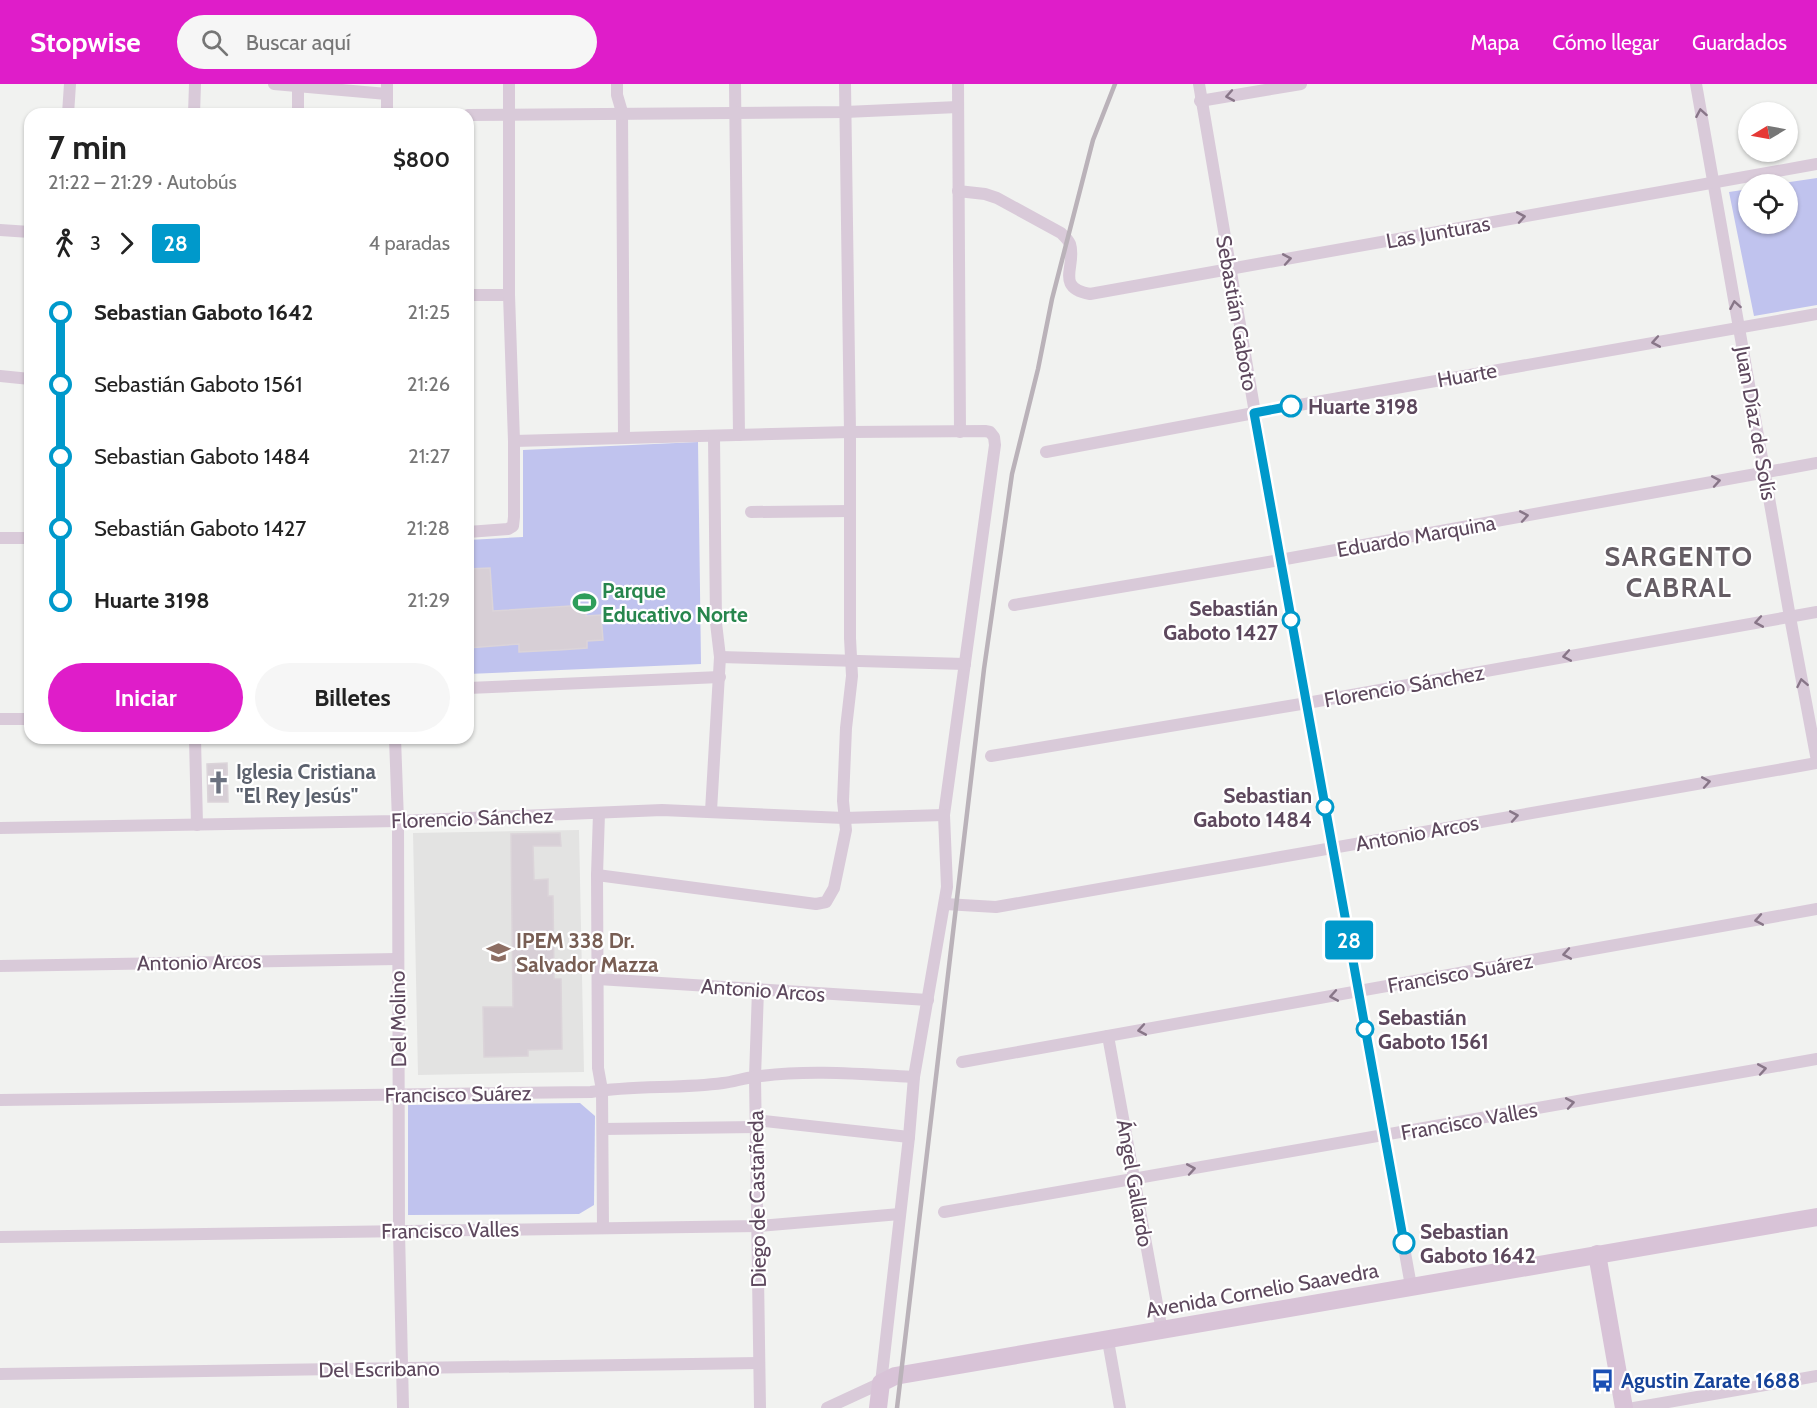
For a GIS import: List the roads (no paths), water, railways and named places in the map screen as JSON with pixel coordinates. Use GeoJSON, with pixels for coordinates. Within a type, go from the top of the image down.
{"type":"FeatureCollection","features":[{"type":"Feature","properties":{"kind":"main road","name":"Avenida Cornelio Saavedra"},"geometry":{"type":"LineString","coordinates":[[881,1383],[895,1376],[1817,1217]]}},
{"type":"Feature","properties":{"kind":"main road"},"geometry":{"type":"LineString","coordinates":[[1597,1254],[1624,1408]]}},
{"type":"Feature","properties":{"kind":"main road"},"geometry":{"type":"LineString","coordinates":[[878,1408],[881,1383]]}},
{"type":"Feature","properties":{"kind":"street"},"geometry":{"type":"LineString","coordinates":[[68,108],[70,84]]}},
{"type":"Feature","properties":{"kind":"street"},"geometry":{"type":"LineString","coordinates":[[194,108],[195,84]]}},
{"type":"Feature","properties":{"kind":"street"},"geometry":{"type":"LineString","coordinates":[[274,84],[387,89],[387,108]]}},
{"type":"Feature","properties":{"kind":"street"},"geometry":{"type":"LineString","coordinates":[[474,532],[501,531],[513,526],[514,441],[509,295],[509,84]]}},
{"type":"Feature","properties":{"kind":"street"},"geometry":{"type":"LineString","coordinates":[[617,84],[622,112],[624,437]]}},
{"type":"Feature","properties":{"kind":"street"},"geometry":{"type":"LineString","coordinates":[[735,84],[739,435]]}},
{"type":"Feature","properties":{"kind":"street"},"geometry":{"type":"LineString","coordinates":[[597,874],[820,904],[826,902],[834,888],[846,830],[843,801],[853,660],[850,638],[850,432],[845,84]]}},
{"type":"Feature","properties":{"kind":"street"},"geometry":{"type":"LineString","coordinates":[[958,84],[960,432]]}},
{"type":"Feature","properties":{"kind":"street","name":"Sebastián Gaboto"},"geometry":{"type":"LineString","coordinates":[[1199,84],[1200,101],[1254,413],[1411,1286]]}},
{"type":"Feature","properties":{"kind":"street"},"geometry":{"type":"LineString","coordinates":[[1200,101],[1301,84]]}},
{"type":"Feature","properties":{"kind":"street","name":"Juan Díaz de Solís"},"geometry":{"type":"LineString","coordinates":[[1696,84],[1817,762]]}},
{"type":"Feature","properties":{"kind":"street"},"geometry":{"type":"LineString","coordinates":[[298,85],[298,108]]}},
{"type":"Feature","properties":{"kind":"street"},"geometry":{"type":"LineString","coordinates":[[474,115],[845,112],[958,107]]}},
{"type":"Feature","properties":{"kind":"street","name":"Las Junturas"},"geometry":{"type":"LineString","coordinates":[[958,191],[985,194],[997,198],[1061,233],[1071,246],[1068,275],[1071,285],[1079,292],[1090,294],[1817,164]]}},
{"type":"Feature","properties":{"kind":"street"},"geometry":{"type":"LineString","coordinates":[[0,230],[24,232]]}},
{"type":"Feature","properties":{"kind":"street"},"geometry":{"type":"LineString","coordinates":[[474,295],[509,295]]}},
{"type":"Feature","properties":{"kind":"street","name":"Huarte"},"geometry":{"type":"LineString","coordinates":[[1046,452],[1817,314]]}},
{"type":"Feature","properties":{"kind":"street"},"geometry":{"type":"LineString","coordinates":[[0,376],[24,378]]}},
{"type":"Feature","properties":{"kind":"street"},"geometry":{"type":"LineString","coordinates":[[514,441],[850,432],[990,432],[994,437],[995,446],[944,815],[943,830],[948,874],[945,904],[914,1077],[881,1383]]}},
{"type":"Feature","properties":{"kind":"street"},"geometry":{"type":"LineString","coordinates":[[711,811],[720,677],[716,623],[714,436]]}},
{"type":"Feature","properties":{"kind":"street","name":"Eduardo Marquina"},"geometry":{"type":"LineString","coordinates":[[1014,605],[1280,560],[1817,463]]}},
{"type":"Feature","properties":{"kind":"street"},"geometry":{"type":"LineString","coordinates":[[751,512],[850,511]]}},
{"type":"Feature","properties":{"kind":"street"},"geometry":{"type":"LineString","coordinates":[[0,538],[24,538]]}},
{"type":"Feature","properties":{"kind":"street","name":"Florencio Sánchez"},"geometry":{"type":"LineString","coordinates":[[991,756],[1307,703],[1817,612]]}},
{"type":"Feature","properties":{"kind":"street"},"geometry":{"type":"LineString","coordinates":[[720,657],[965,664]]}},
{"type":"Feature","properties":{"kind":"street"},"geometry":{"type":"LineString","coordinates":[[474,688],[720,677]]}},
{"type":"Feature","properties":{"kind":"street"},"geometry":{"type":"LineString","coordinates":[[0,719],[24,719]]}},
{"type":"Feature","properties":{"kind":"street"},"geometry":{"type":"LineString","coordinates":[[195,744],[197,825]]}},
{"type":"Feature","properties":{"kind":"street","name":"Del Molino"},"geometry":{"type":"LineString","coordinates":[[394,744],[398,821],[399,1231],[403,1408]]}},
{"type":"Feature","properties":{"kind":"street","name":"Antonio Arcos"},"geometry":{"type":"LineString","coordinates":[[945,904],[996,908],[1817,762]]}},
{"type":"Feature","properties":{"kind":"street","name":"Florencio Sánchez"},"geometry":{"type":"LineString","coordinates":[[0,828],[398,821],[662,810],[844,818],[944,815]]}},
{"type":"Feature","properties":{"kind":"street"},"geometry":{"type":"LineString","coordinates":[[599,813],[598,1068],[602,1090],[603,1228]]}},
{"type":"Feature","properties":{"kind":"street","name":"Francisco Suárez"},"geometry":{"type":"LineString","coordinates":[[962,1062],[1817,909]]}},
{"type":"Feature","properties":{"kind":"street","name":"Antonio Arcos"},"geometry":{"type":"LineString","coordinates":[[0,966],[397,959]]}},
{"type":"Feature","properties":{"kind":"street","name":"Antonio Arcos"},"geometry":{"type":"LineString","coordinates":[[598,979],[928,1000]]}},
{"type":"Feature","properties":{"kind":"street","name":"Diego de Castañeda"},"geometry":{"type":"LineString","coordinates":[[758,990],[755,1077],[760,1408]]}},
{"type":"Feature","properties":{"kind":"street","name":"Ángel Gallardo"},"geometry":{"type":"LineString","coordinates":[[1108,1036],[1162,1330]]}},
{"type":"Feature","properties":{"kind":"street","name":"Francisco Valles"},"geometry":{"type":"LineString","coordinates":[[944,1212],[1817,1059]]}},
{"type":"Feature","properties":{"kind":"street","name":"Francisco Suárez"},"geometry":{"type":"LineString","coordinates":[[0,1100],[591,1092],[723,1083],[755,1077],[835,1073],[914,1077]]}},
{"type":"Feature","properties":{"kind":"street"},"geometry":{"type":"LineString","coordinates":[[603,1129],[756,1124],[909,1137]]}},
{"type":"Feature","properties":{"kind":"street","name":"Francisco Valles"},"geometry":{"type":"LineString","coordinates":[[0,1237],[758,1226],[900,1214]]}},
{"type":"Feature","properties":{"kind":"street"},"geometry":{"type":"LineString","coordinates":[[1108,1341],[1120,1408]]}},
{"type":"Feature","properties":{"kind":"street","name":"Del Escribano"},"geometry":{"type":"LineString","coordinates":[[0,1374],[759,1363]]}},
{"type":"Feature","properties":{"kind":"street"},"geometry":{"type":"LineString","coordinates":[[1634,1408],[1817,1376]]}},
{"type":"Feature","properties":{"kind":"street","name":"Avenida Cornelio Saavedra"},"geometry":{"type":"LineString","coordinates":[[827,1408],[881,1383]]}},
{"type":"Feature","properties":{"kind":"railway"},"geometry":{"type":"LineString","coordinates":[[897,1408],[984,669],[1012,474],[1038,369],[1052,299],[1093,140],[1115,84]]}},
{"type":"Feature","properties":{"kind":"place","name":"Huarte 3198"},"geometry":{"type":"Point","coordinates":[1291,406]}},
{"type":"Feature","properties":{"kind":"place","name":"Parque Educativo Norte"},"geometry":{"type":"Point","coordinates":[584,602]}},
{"type":"Feature","properties":{"kind":"place","name":"Sebastián Gaboto 1427"},"geometry":{"type":"Point","coordinates":[1291,620]}},
{"type":"Feature","properties":{"kind":"place","name":"Iglesia Cristiana \"El Rey Jesús\""},"geometry":{"type":"Point","coordinates":[218,783]}},
{"type":"Feature","properties":{"kind":"place","name":"Sebastian Gaboto 1484"},"geometry":{"type":"Point","coordinates":[1325,807]}},
{"type":"Feature","properties":{"kind":"place","name":"IPEM 338 Dr. Salvador Mazza"},"geometry":{"type":"Point","coordinates":[498,952]}},
{"type":"Feature","properties":{"kind":"place","name":"Sebastián Gaboto 1561"},"geometry":{"type":"Point","coordinates":[1365,1029]}},
{"type":"Feature","properties":{"kind":"place","name":"Sebastian Gaboto 1642"},"geometry":{"type":"Point","coordinates":[1404,1243]}},
{"type":"Feature","properties":{"kind":"place","name":"Agustin Zarate 1688"},"geometry":{"type":"Point","coordinates":[1603,1380]}},
{"type":"Feature","properties":{"kind":"district","name":"SARGENTO CABRAL"},"geometry":{"type":"Point","coordinates":[1679,572]}}]}
